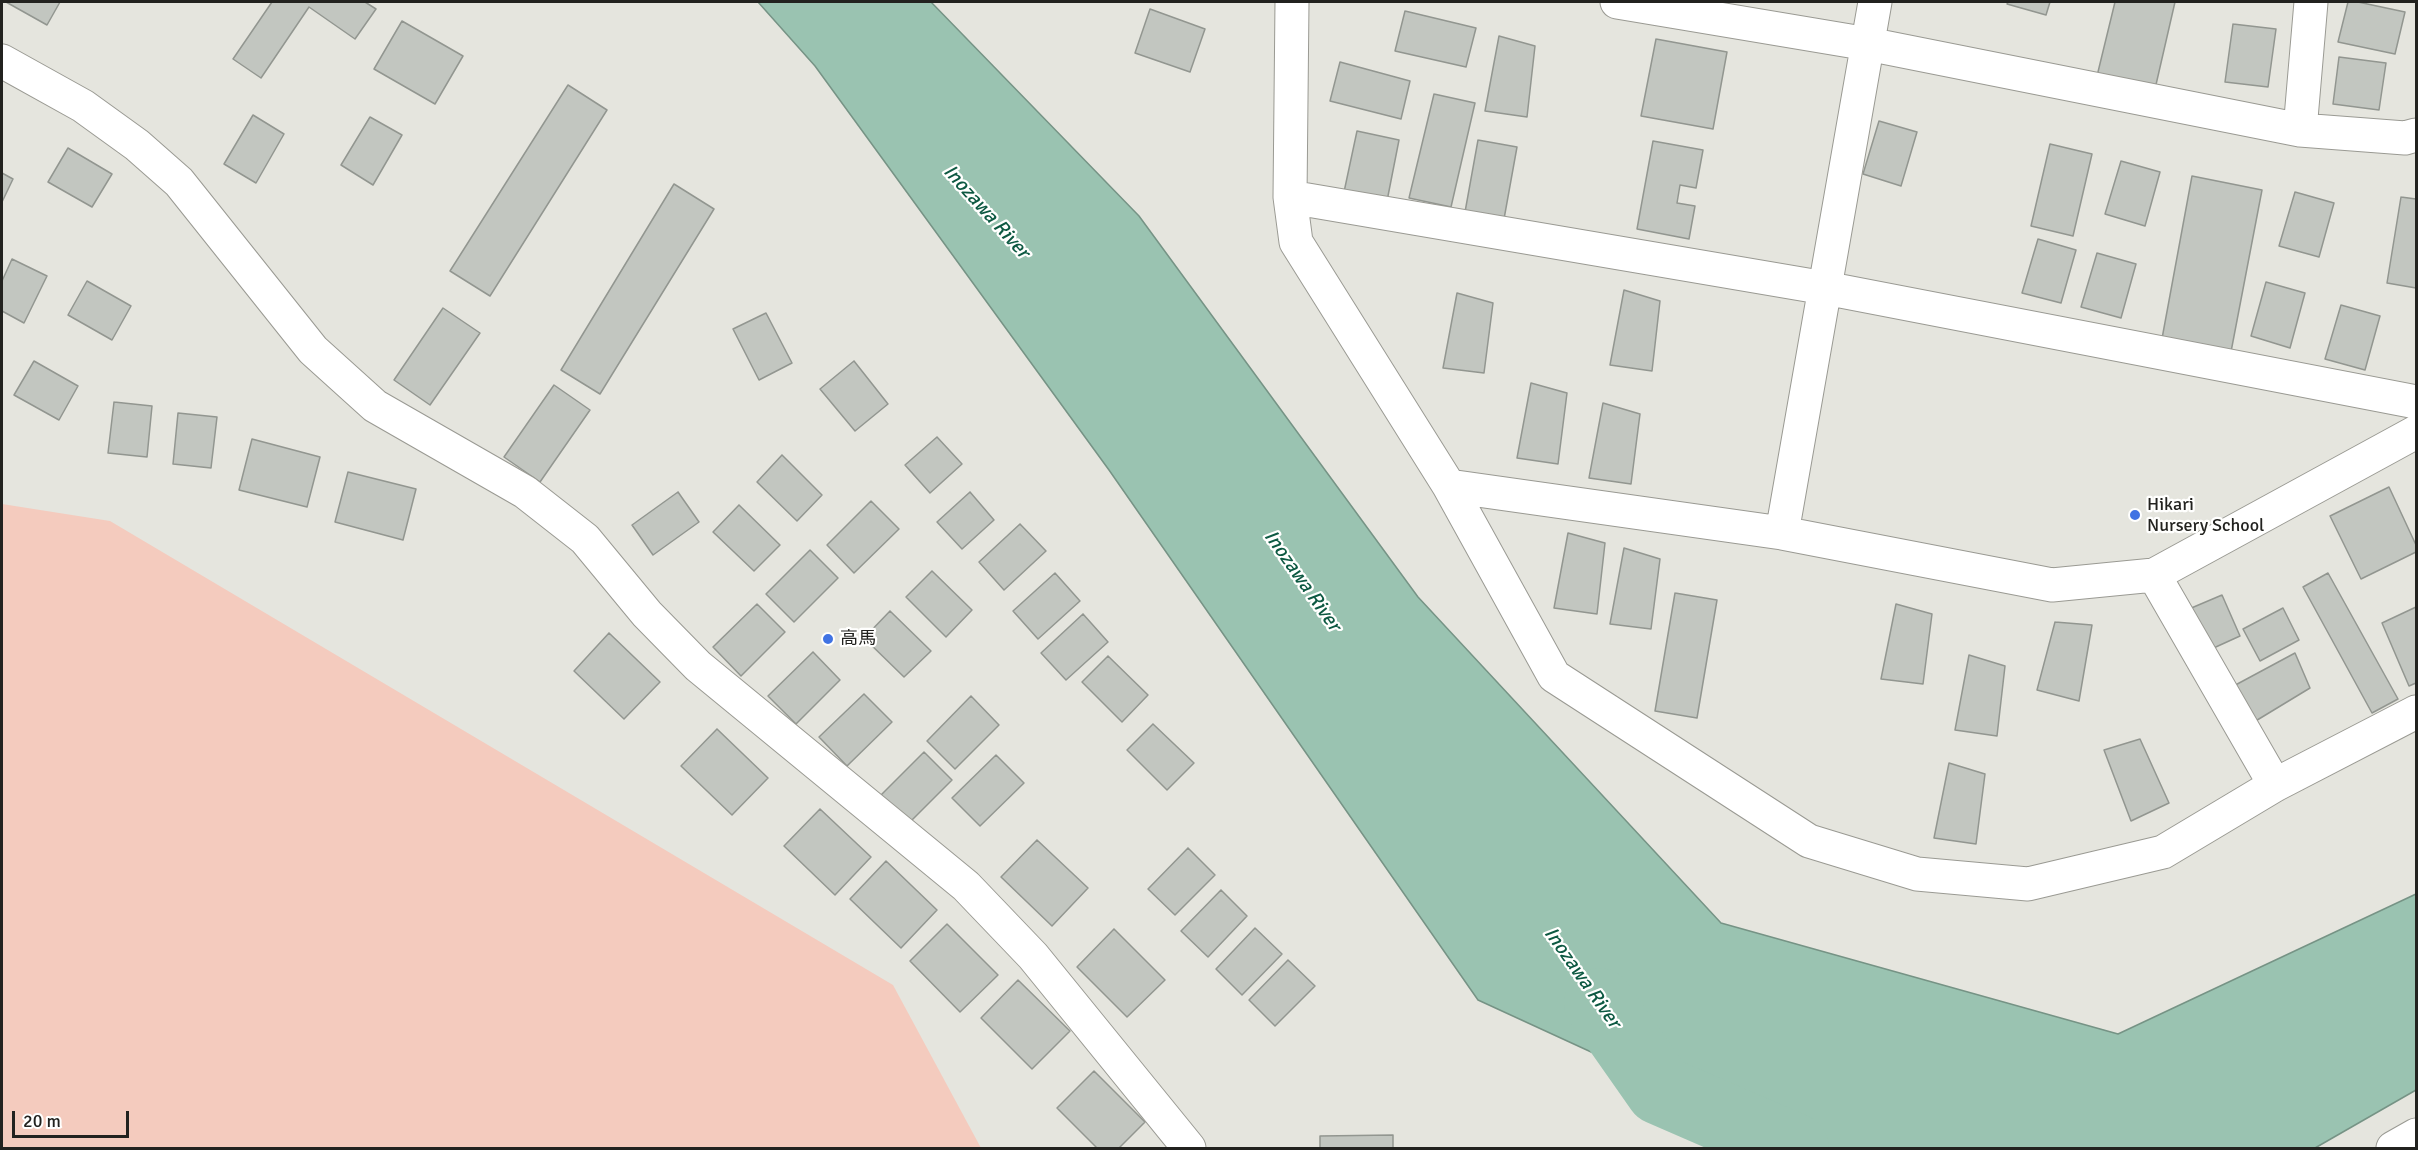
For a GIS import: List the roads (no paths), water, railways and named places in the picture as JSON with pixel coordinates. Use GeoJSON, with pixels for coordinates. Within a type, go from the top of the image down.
{"type":"FeatureCollection","features":[{"type":"Feature","properties":{"kind":"street"},"geometry":{"type":"LineString","coordinates":[[1292,2],[1290,197],[1296,242],[1449,486],[1554,676],[1809,841],[1917,874],[2028,884],[2163,852],[2275,785],[2416,712]]}},
{"type":"Feature","properties":{"kind":"street"},"geometry":{"type":"LineString","coordinates":[[1617,2],[1868,44],[2300,130],[2405,138],[2416,135]]}},
{"type":"Feature","properties":{"kind":"street"},"geometry":{"type":"LineString","coordinates":[[1782,532],[1875,2]]}},
{"type":"Feature","properties":{"kind":"street"},"geometry":{"type":"LineString","coordinates":[[2300,130],[2311,2]]}},
{"type":"Feature","properties":{"kind":"street"},"geometry":{"type":"LineString","coordinates":[[2,61],[83,106],[137,145],[179,182],[313,350],[375,406],[525,492],[585,539],[646,614],[698,666],[966,886],[1033,956],[1189,1149]]}},
{"type":"Feature","properties":{"kind":"street"},"geometry":{"type":"LineString","coordinates":[[1290,197],[1825,288],[2416,402]]}},
{"type":"Feature","properties":{"kind":"street"},"geometry":{"type":"LineString","coordinates":[[1449,486],[1782,532],[2052,585],[2154,575],[2416,432]]}},
{"type":"Feature","properties":{"kind":"street"},"geometry":{"type":"LineString","coordinates":[[2154,575],[2275,785]]}},
{"type":"Feature","properties":{"kind":"street"},"geometry":{"type":"LineString","coordinates":[[2393,1149],[2416,1135]]}},
{"type":"Feature","properties":{"kind":"water"},"geometry":{"type":"Polygon","coordinates":[[[758,2],[931,2],[1139,216],[1418,597],[1721,923],[2118,1034],[2416,894],[2416,1090],[2315,1148],[1800,1148],[1478,1000],[1109,470],[815,66],[758,2]]]}},
{"type":"Feature","properties":{"kind":"waterway","name":"Inozawa River"},"geometry":{"type":"LineString","coordinates":[[1599,1003],[1660,1090],[1794,1148]]}},
{"type":"Feature","properties":{"kind":"place","name":"Hikari Nursery School"},"geometry":{"type":"Point","coordinates":[2135,515]}},
{"type":"Feature","properties":{"kind":"place","name":"高馬"},"geometry":{"type":"Point","coordinates":[828,639]}}]}
